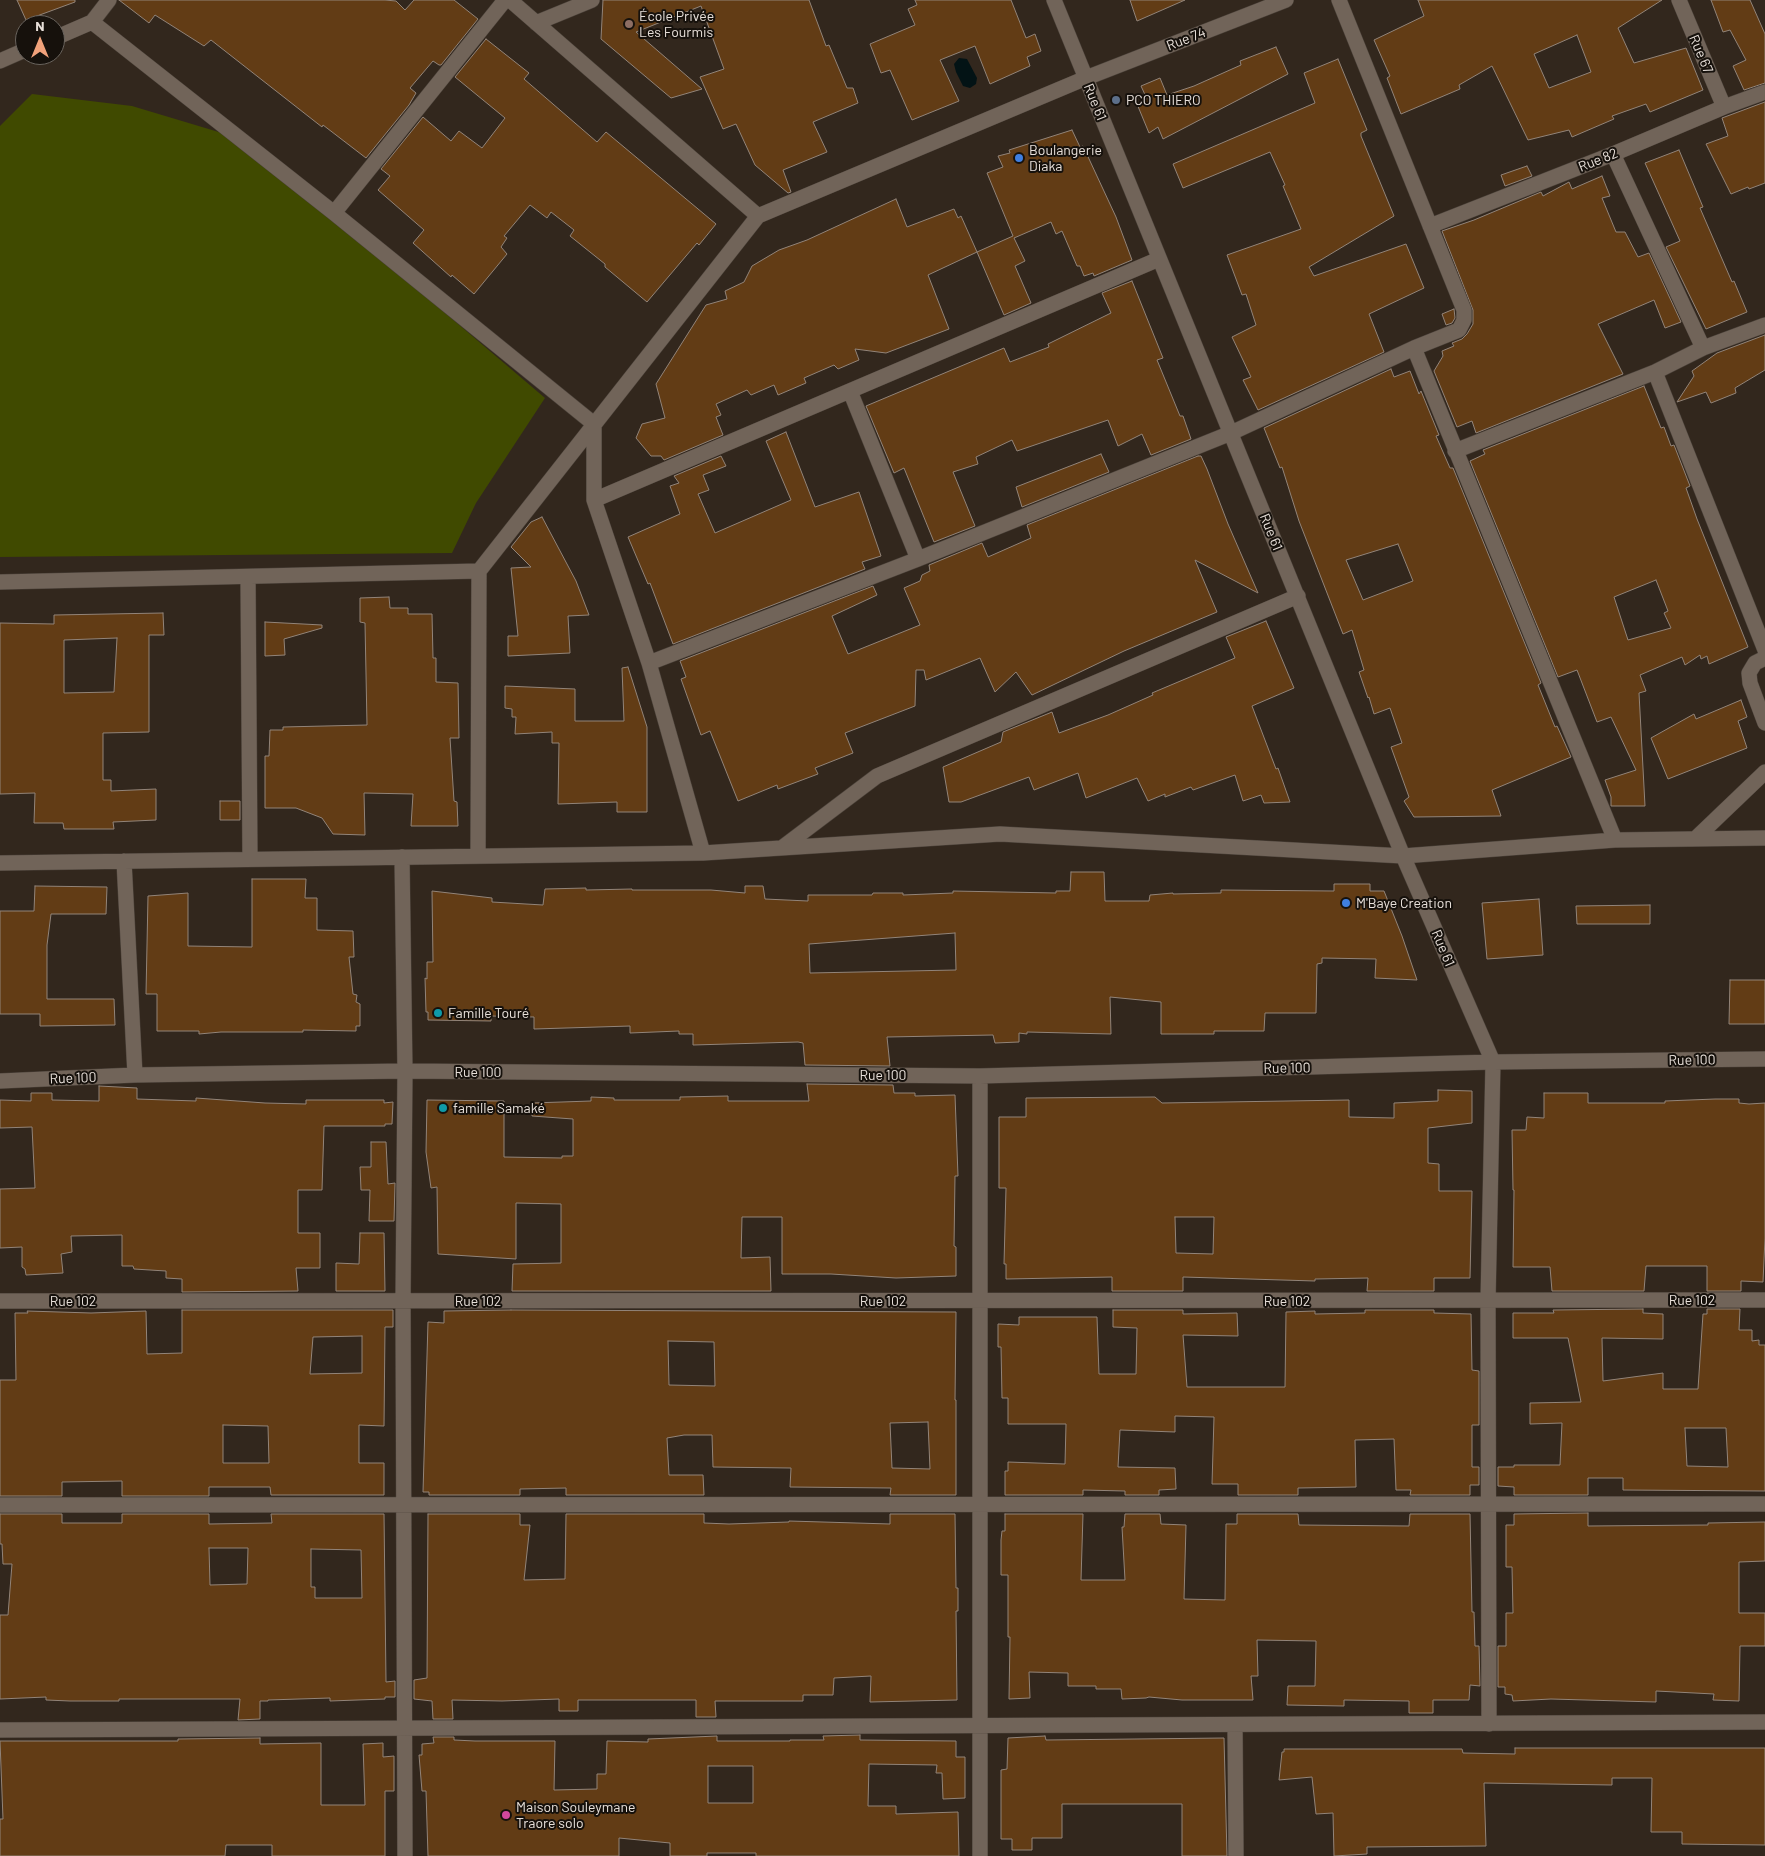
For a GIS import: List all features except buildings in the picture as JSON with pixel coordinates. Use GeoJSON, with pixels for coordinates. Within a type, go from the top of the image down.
{"type":"FeatureCollection","features":[{"type":"Feature","properties":{"kind":"street"},"geometry":{"type":"LineString","coordinates":[[65,34],[92,22],[109,0]]}},
{"type":"Feature","properties":{"kind":"street"},"geometry":{"type":"LineString","coordinates":[[334,213],[505,0]]}},
{"type":"Feature","properties":{"kind":"street"},"geometry":{"type":"LineString","coordinates":[[478,856],[479,571],[758,216],[510,0]]}},
{"type":"Feature","properties":{"kind":"street"},"geometry":{"type":"LineString","coordinates":[[536,23],[592,0]]}},
{"type":"Feature","properties":{"kind":"street","name":"Rue 61"},"geometry":{"type":"LineString","coordinates":[[1054,0],[1403,856],[1492,1062]]}},
{"type":"Feature","properties":{"kind":"street","name":"Rue 74"},"geometry":{"type":"LineString","coordinates":[[758,216],[1086,78],[1286,0]]}},
{"type":"Feature","properties":{"kind":"street"},"geometry":{"type":"LineString","coordinates":[[649,663],[918,559],[1231,433],[1414,348],[1459,330],[1464,320],[1464,310],[1339,0]]}},
{"type":"Feature","properties":{"kind":"street","name":"Rue 67"},"geometry":{"type":"LineString","coordinates":[[1679,0],[1724,107]]}},
{"type":"Feature","properties":{"kind":"street"},"geometry":{"type":"LineString","coordinates":[[92,22],[334,213],[594,424]]}},
{"type":"Feature","properties":{"kind":"street"},"geometry":{"type":"LineString","coordinates":[[0,61],[15,54]]}},
{"type":"Feature","properties":{"kind":"street","name":"Rue 82"},"geometry":{"type":"LineString","coordinates":[[1430,226],[1765,92]]}},
{"type":"Feature","properties":{"kind":"street"},"geometry":{"type":"LineString","coordinates":[[1613,154],[1703,348]]}},
{"type":"Feature","properties":{"kind":"street"},"geometry":{"type":"LineString","coordinates":[[594,500],[1160,258]]}},
{"type":"Feature","properties":{"kind":"street"},"geometry":{"type":"LineString","coordinates":[[1455,451],[1655,372],[1703,348],[1765,325]]}},
{"type":"Feature","properties":{"kind":"street"},"geometry":{"type":"LineString","coordinates":[[1414,348],[1615,840]]}},
{"type":"Feature","properties":{"kind":"street"},"geometry":{"type":"LineString","coordinates":[[1655,372],[1765,650]]}},
{"type":"Feature","properties":{"kind":"street"},"geometry":{"type":"LineString","coordinates":[[850,391],[918,559]]}},
{"type":"Feature","properties":{"kind":"street"},"geometry":{"type":"LineString","coordinates":[[594,424],[594,500],[649,663],[703,853]]}},
{"type":"Feature","properties":{"kind":"street"},"geometry":{"type":"LineString","coordinates":[[0,582],[479,571]]}},
{"type":"Feature","properties":{"kind":"street"},"geometry":{"type":"LineString","coordinates":[[248,577],[250,859]]}},
{"type":"Feature","properties":{"kind":"street"},"geometry":{"type":"LineString","coordinates":[[783,847],[877,776],[1298,596]]}},
{"type":"Feature","properties":{"kind":"street"},"geometry":{"type":"LineString","coordinates":[[1765,658],[1756,663],[1749,673],[1750,683],[1765,723]]}},
{"type":"Feature","properties":{"kind":"street"},"geometry":{"type":"LineString","coordinates":[[1695,839],[1765,772]]}},
{"type":"Feature","properties":{"kind":"street"},"geometry":{"type":"LineString","coordinates":[[0,863],[703,853],[1000,834],[1403,856],[1615,840],[1765,838]]}},
{"type":"Feature","properties":{"kind":"street"},"geometry":{"type":"LineString","coordinates":[[402,857],[405,1071],[403,1301],[405,1856]]}},
{"type":"Feature","properties":{"kind":"street"},"geometry":{"type":"LineString","coordinates":[[124,861],[135,1075]]}},
{"type":"Feature","properties":{"kind":"street","name":"Rue 100"},"geometry":{"type":"LineString","coordinates":[[0,1081],[135,1075],[405,1071],[980,1076],[1492,1062],[1765,1058]]}},
{"type":"Feature","properties":{"kind":"street"},"geometry":{"type":"LineString","coordinates":[[1489,1724],[1488,1300],[1492,1062]]}},
{"type":"Feature","properties":{"kind":"street"},"geometry":{"type":"LineString","coordinates":[[980,1076],[980,1856]]}},
{"type":"Feature","properties":{"kind":"street","name":"Rue 102"},"geometry":{"type":"LineString","coordinates":[[0,1301],[1765,1300]]}},
{"type":"Feature","properties":{"kind":"street"},"geometry":{"type":"LineString","coordinates":[[0,1505],[1765,1504]]}},
{"type":"Feature","properties":{"kind":"street"},"geometry":{"type":"LineString","coordinates":[[0,1730],[1765,1722]]}},
{"type":"Feature","properties":{"kind":"street"},"geometry":{"type":"LineString","coordinates":[[1235,1725],[1236,1856]]}},
{"type":"Feature","properties":{"kind":"green space"},"geometry":{"type":"Polygon","coordinates":[[[32,94],[132,106],[222,133],[417,289],[545,398],[476,503],[452,553],[0,557],[0,126],[32,94]]]}},
{"type":"Feature","properties":{"kind":"shaded area"},"geometry":{"type":"Polygon","coordinates":[[[959,58],[967,59],[977,78],[976,84],[970,88],[963,86],[956,72],[954,64],[959,58]]]}},
{"type":"Feature","properties":{"kind":"place","name":"École Privée Les Fourmis"},"geometry":{"type":"Point","coordinates":[629,24]}},
{"type":"Feature","properties":{"kind":"place","name":"PCO THIERO"},"geometry":{"type":"Point","coordinates":[1116,100]}},
{"type":"Feature","properties":{"kind":"place","name":"Boulangerie Diaka"},"geometry":{"type":"Point","coordinates":[1019,158]}},
{"type":"Feature","properties":{"kind":"place","name":"M'Baye Creation"},"geometry":{"type":"Point","coordinates":[1346,903]}},
{"type":"Feature","properties":{"kind":"place","name":"Famille Touré"},"geometry":{"type":"Point","coordinates":[438,1013]}},
{"type":"Feature","properties":{"kind":"place","name":"famille Samaké"},"geometry":{"type":"Point","coordinates":[443,1108]}},
{"type":"Feature","properties":{"kind":"place","name":"Maison Souleymane Traore solo"},"geometry":{"type":"Point","coordinates":[506,1815]}}]}
